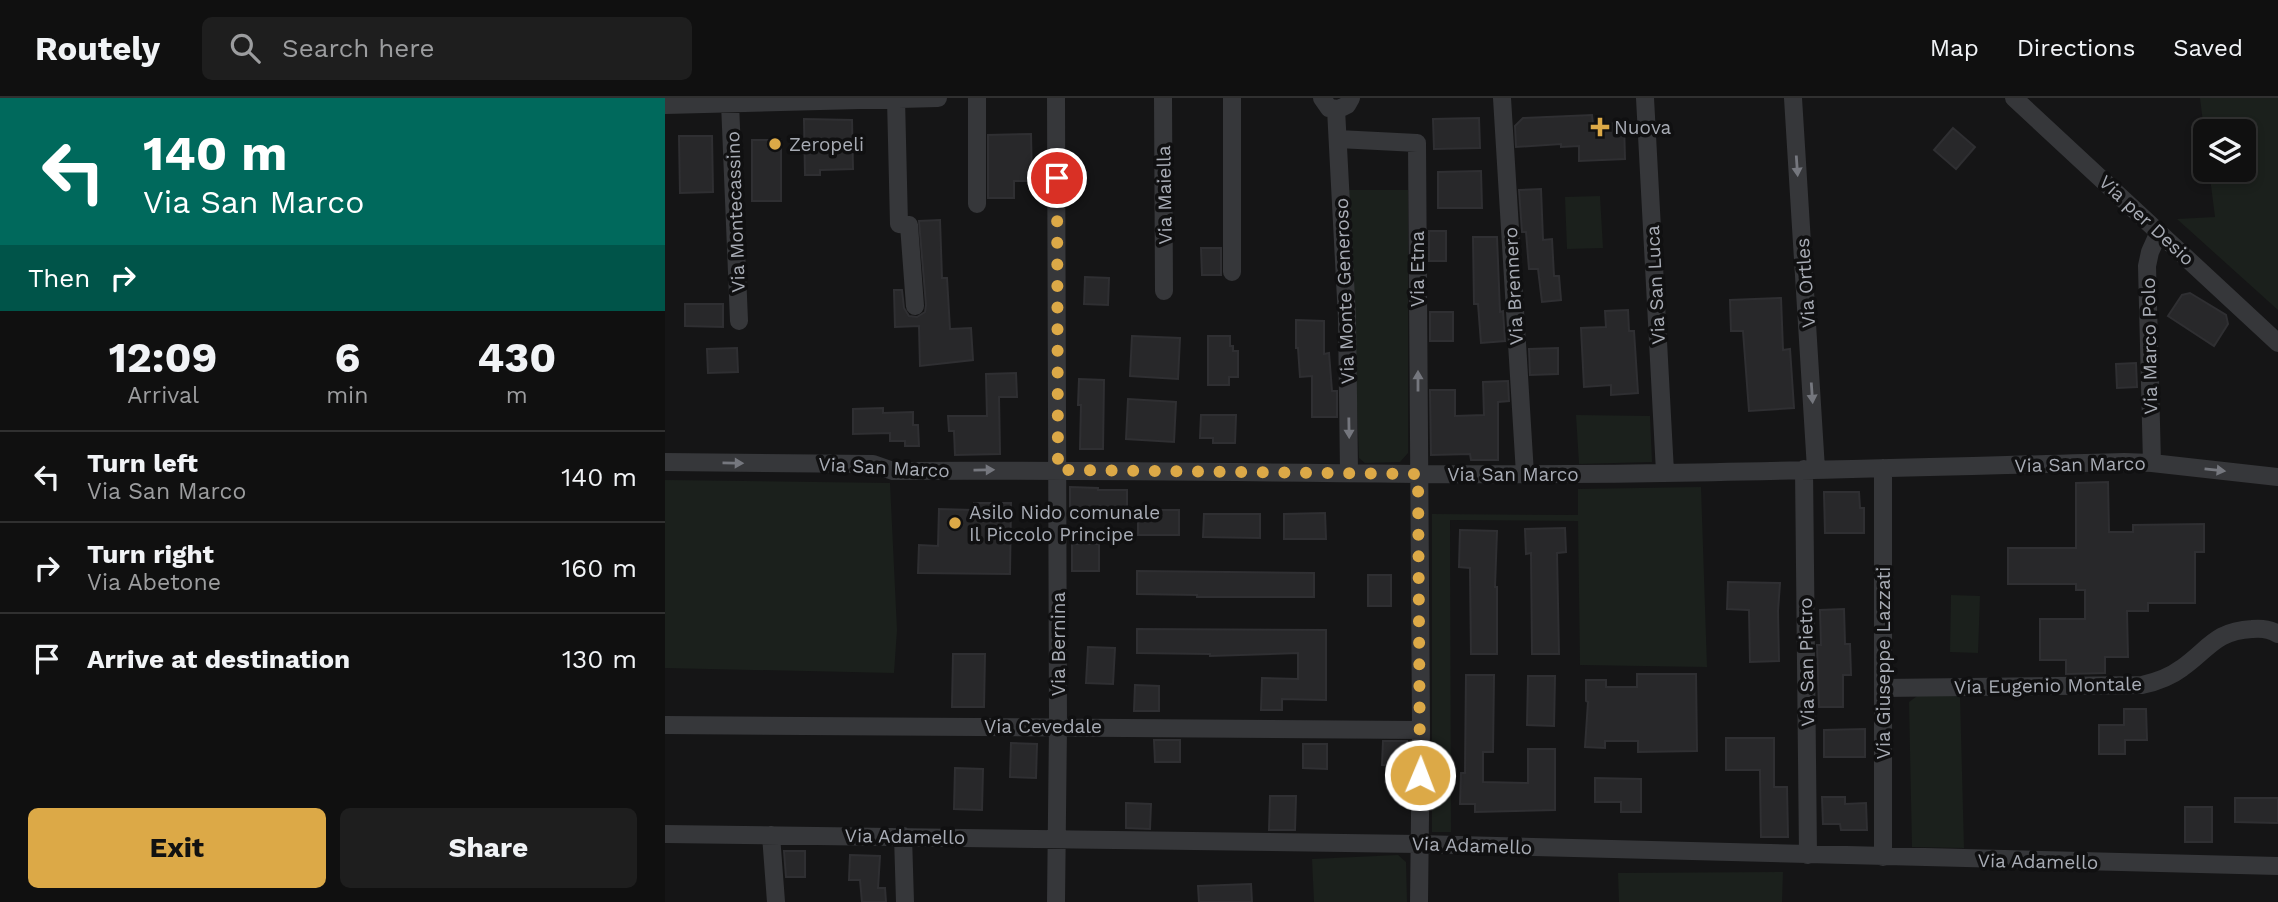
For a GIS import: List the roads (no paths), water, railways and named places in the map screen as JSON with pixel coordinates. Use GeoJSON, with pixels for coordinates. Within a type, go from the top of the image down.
{"type":"FeatureCollection","features":[{"type":"Feature","properties":{"kind":"street"},"geometry":{"type":"LineString","coordinates":[[665,105],[938,98]]}},
{"type":"Feature","properties":{"kind":"street"},"geometry":{"type":"LineString","coordinates":[[977,98],[977,204]]}},
{"type":"Feature","properties":{"kind":"street","name":"Via Bernina"},"geometry":{"type":"LineString","coordinates":[[1056,98],[1056,902]]}},
{"type":"Feature","properties":{"kind":"street","name":"Via Maiella"},"geometry":{"type":"LineString","coordinates":[[1163,98],[1164,291]]}},
{"type":"Feature","properties":{"kind":"street"},"geometry":{"type":"LineString","coordinates":[[1232,98],[1232,272]]}},
{"type":"Feature","properties":{"kind":"street"},"geometry":{"type":"LineString","coordinates":[[1306,98],[1341,102]]}},
{"type":"Feature","properties":{"kind":"street","name":"Via Brennero"},"geometry":{"type":"LineString","coordinates":[[1502,98],[1525,474]]}},
{"type":"Feature","properties":{"kind":"street","name":"Via San Luca"},"geometry":{"type":"LineString","coordinates":[[1645,98],[1665,472]]}},
{"type":"Feature","properties":{"kind":"street","name":"Via Ortles"},"geometry":{"type":"LineString","coordinates":[[1793,98],[1810,469]]}},
{"type":"Feature","properties":{"kind":"street","name":"Via per Desio"},"geometry":{"type":"LineString","coordinates":[[2014,98],[2278,344]]}},
{"type":"Feature","properties":{"kind":"street"},"geometry":{"type":"LineString","coordinates":[[905,99],[899,224],[909,225],[915,306]]}},
{"type":"Feature","properties":{"kind":"street","name":"Via Monte Generoso"},"geometry":{"type":"LineString","coordinates":[[1341,102],[1338,139],[1347,318],[1349,472]]}},
{"type":"Feature","properties":{"kind":"street","name":"Via Montecassino"},"geometry":{"type":"LineString","coordinates":[[730,103],[740,321]]}},
{"type":"Feature","properties":{"kind":"street","name":"Via Etna"},"geometry":{"type":"LineString","coordinates":[[1338,139],[1417,143],[1421,730],[1419,902]]}},
{"type":"Feature","properties":{"kind":"street","name":"Via Marco Polo"},"geometry":{"type":"LineString","coordinates":[[2152,463],[2147,266],[2159,232]]}},
{"type":"Feature","properties":{"kind":"street","name":"Via San Marco"},"geometry":{"type":"LineString","coordinates":[[665,462],[873,464],[893,471],[1418,474],[2152,463],[2278,477]]}},
{"type":"Feature","properties":{"kind":"street","name":"Via Giuseppe Lazzati"},"geometry":{"type":"LineString","coordinates":[[1882,857],[1883,468]]}},
{"type":"Feature","properties":{"kind":"street","name":"Via San Pietro"},"geometry":{"type":"LineString","coordinates":[[1808,855],[1810,469]]}},
{"type":"Feature","properties":{"kind":"street","name":"Via Eugenio Montale"},"geometry":{"type":"LineString","coordinates":[[1883,688],[2142,685],[2171,676],[2184,668],[2213,640],[2226,633],[2260,628],[2278,634]]}},
{"type":"Feature","properties":{"kind":"street","name":"Via Cevedale"},"geometry":{"type":"LineString","coordinates":[[665,724],[1421,730]]}},
{"type":"Feature","properties":{"kind":"street","name":"Via Adamello"},"geometry":{"type":"LineString","coordinates":[[665,834],[1419,844],[2278,866]]}},
{"type":"Feature","properties":{"kind":"street"},"geometry":{"type":"LineString","coordinates":[[771,835],[776,902]]}},
{"type":"Feature","properties":{"kind":"street"},"geometry":{"type":"LineString","coordinates":[[903,836],[905,902]]}},
{"type":"Feature","properties":{"kind":"place","name":"Nuova"},"geometry":{"type":"Point","coordinates":[1600,127]}},
{"type":"Feature","properties":{"kind":"place","name":"Zeropeli"},"geometry":{"type":"Point","coordinates":[775,144]}},
{"type":"Feature","properties":{"kind":"place","name":"Asilo Nido comunale Il Piccolo Principe"},"geometry":{"type":"Point","coordinates":[955,523]}}]}
